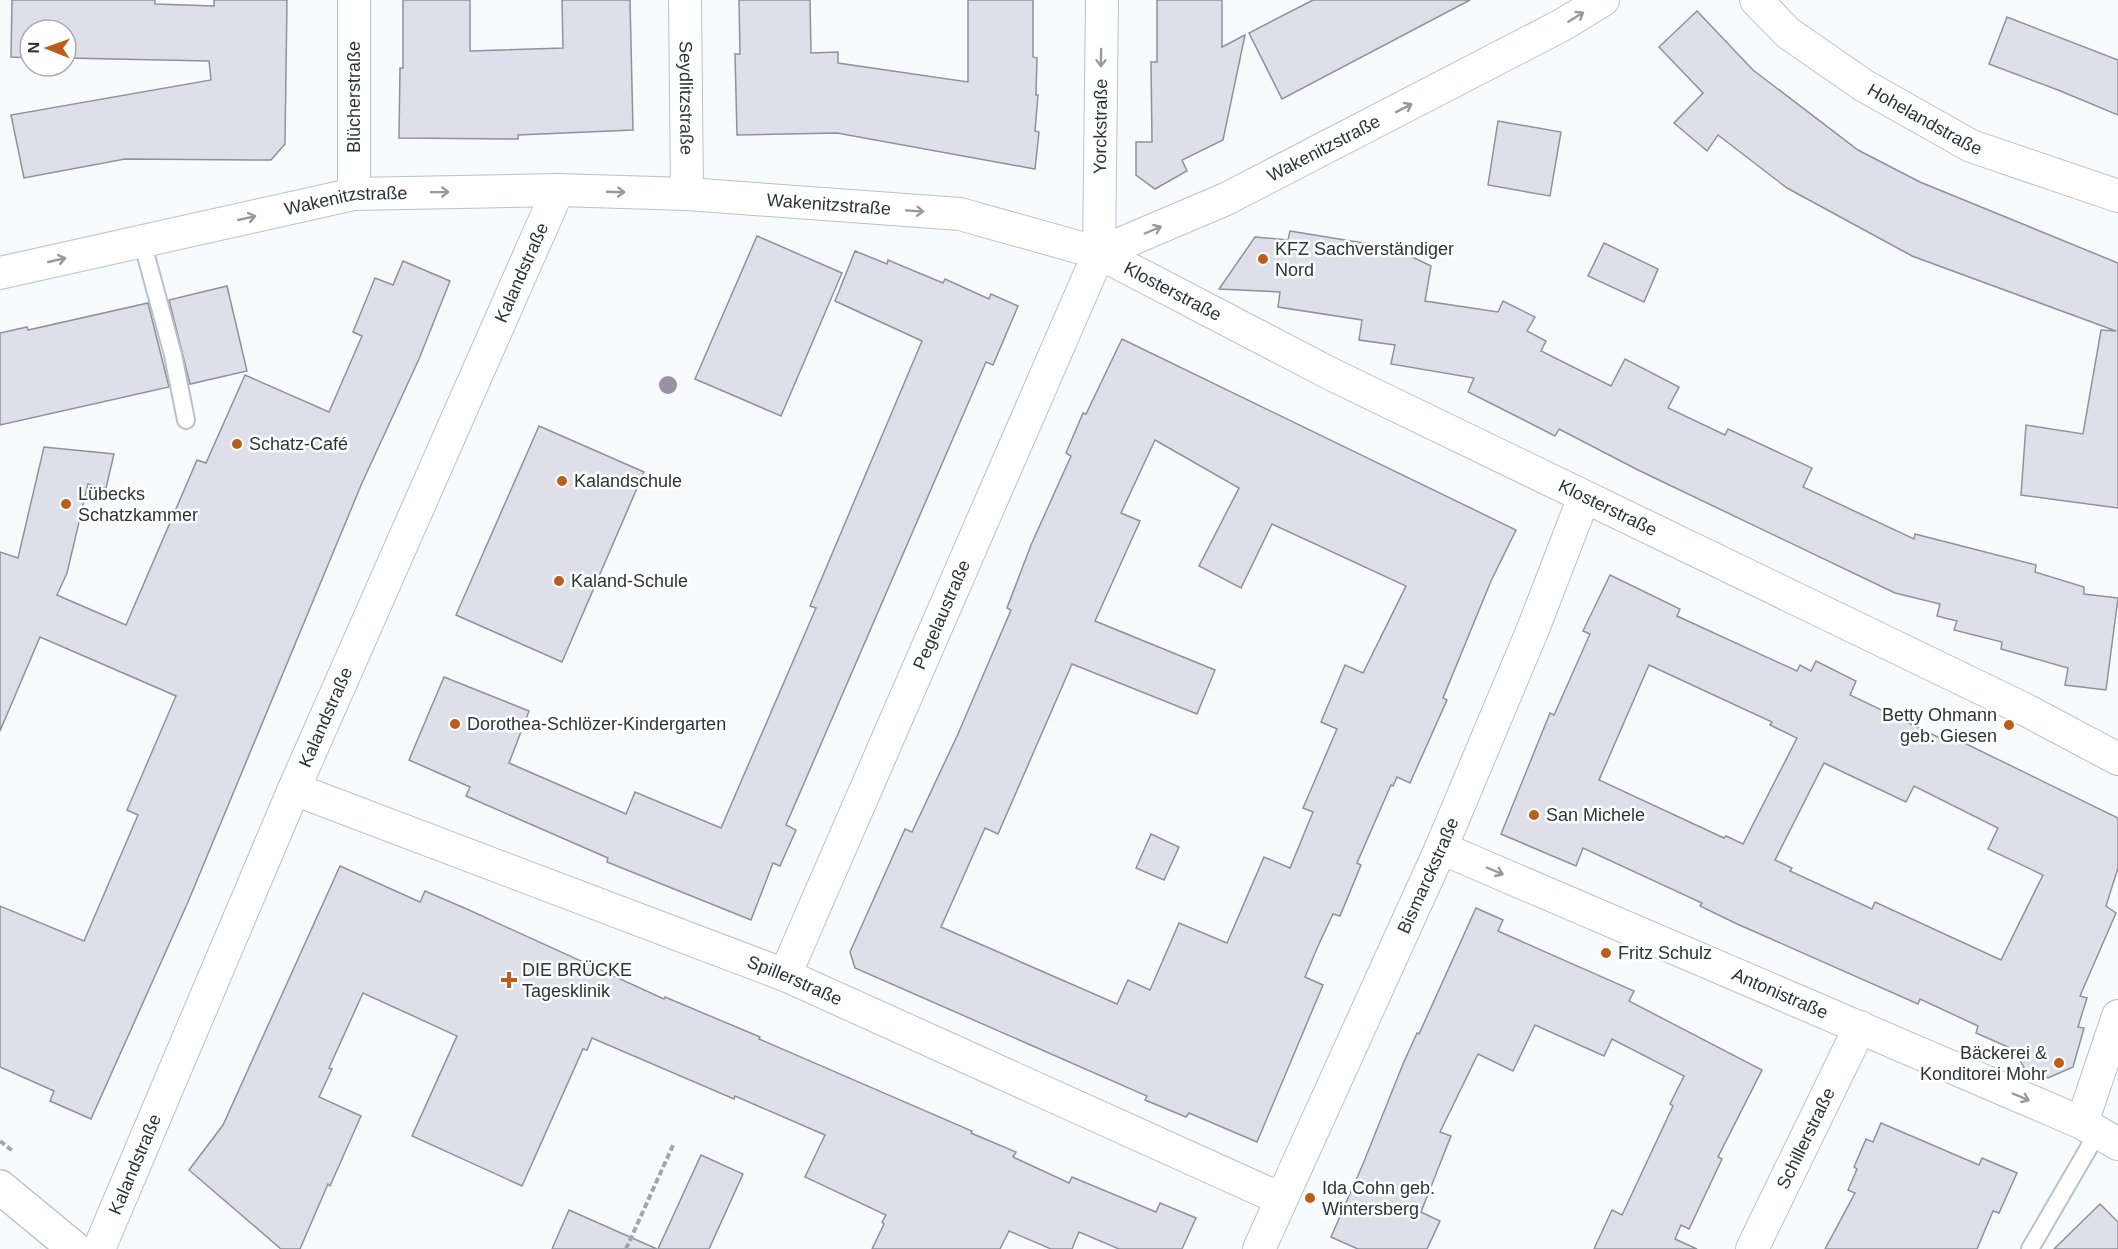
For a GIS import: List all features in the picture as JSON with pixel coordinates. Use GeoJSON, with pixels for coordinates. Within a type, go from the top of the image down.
{"type":"FeatureCollection","features":[{"type":"Feature","properties":{"kind":"main road"},"geometry":{"type":"LineString","coordinates":[[0,1187],[75,1249]]}},
{"type":"Feature","properties":{"kind":"street","name":"Blücherstraße"},"geometry":{"type":"LineString","coordinates":[[354,0],[354,194]]}},
{"type":"Feature","properties":{"kind":"street","name":"Seydlitzstraße"},"geometry":{"type":"LineString","coordinates":[[685,0],[687,194]]}},
{"type":"Feature","properties":{"kind":"street","name":"Yorckstraße"},"geometry":{"type":"LineString","coordinates":[[1099,253],[1102,0]]}},
{"type":"Feature","properties":{"kind":"street","name":"Wakenitzstraße"},"geometry":{"type":"LineString","coordinates":[[0,273],[354,194],[558,190],[687,194],[960,214],[1099,253],[1226,199],[1562,26],[1603,0]]}},
{"type":"Feature","properties":{"kind":"street","name":"Hohelandstraße"},"geometry":{"type":"LineString","coordinates":[[1756,0],[1788,33],[1863,85],[1971,146],[2118,196]]}},
{"type":"Feature","properties":{"kind":"street","name":"Kalandstraße"},"geometry":{"type":"LineString","coordinates":[[99,1249],[294,789],[558,190]]}},
{"type":"Feature","properties":{"kind":"street","name":"Klosterstraße"},"geometry":{"type":"LineString","coordinates":[[1099,253],[1331,374],[2016,705],[2118,759]]}},
{"type":"Feature","properties":{"kind":"street","name":"Pegelaustraße"},"geometry":{"type":"LineString","coordinates":[[785,975],[1099,253]]}},
{"type":"Feature","properties":{"kind":"street","name":"Bismarckstraße"},"geometry":{"type":"LineString","coordinates":[[1259,1249],[1441,848],[1533,628],[1584,497]]}},
{"type":"Feature","properties":{"kind":"street","name":"Spillerstraße"},"geometry":{"type":"LineString","coordinates":[[294,789],[785,975],[1281,1199]]}},
{"type":"Feature","properties":{"kind":"street","name":"Antonistraße"},"geometry":{"type":"LineString","coordinates":[[1441,848],[1860,1027],[2099,1133]]}},
{"type":"Feature","properties":{"kind":"street"},"geometry":{"type":"LineString","coordinates":[[2099,1133],[2118,1016]]}},
{"type":"Feature","properties":{"kind":"street","name":"Schillerstraße"},"geometry":{"type":"LineString","coordinates":[[1752,1249],[1860,1027]]}},
{"type":"Feature","properties":{"kind":"lane"},"geometry":{"type":"LineString","coordinates":[[142,241],[173,355],[186,420]]}},
{"type":"Feature","properties":{"kind":"lane"},"geometry":{"type":"LineString","coordinates":[[2030,1249],[2099,1133]]}},
{"type":"Feature","properties":{"kind":"path"},"geometry":{"type":"LineString","coordinates":[[626,1249],[674,1143]]}},
{"type":"Feature","properties":{"kind":"building"},"geometry":{"type":"Polygon","coordinates":[[[12,0],[155,0],[155,4],[214,6],[214,0],[287,0],[285,144],[271,160],[125,159],[24,178],[11,115],[211,80],[209,61],[78,58],[78,18],[18,18],[18,57],[11,57],[12,0]]]}},
{"type":"Feature","properties":{"kind":"building"},"geometry":{"type":"Polygon","coordinates":[[[403,0],[470,0],[470,51],[563,48],[562,0],[630,0],[633,130],[518,135],[518,139],[399,138],[400,68],[403,68],[403,0]]]}},
{"type":"Feature","properties":{"kind":"building"},"geometry":{"type":"Polygon","coordinates":[[[739,0],[810,0],[811,53],[838,52],[838,63],[968,82],[968,0],[1033,0],[1033,57],[1037,58],[1036,95],[1038,95],[1035,131],[1039,132],[1035,169],[837,133],[737,135],[735,54],[740,54],[739,0]]]}},
{"type":"Feature","properties":{"kind":"building"},"geometry":{"type":"Polygon","coordinates":[[[1157,0],[1222,0],[1222,47],[1245,35],[1223,140],[1182,160],[1187,171],[1155,189],[1136,175],[1136,142],[1152,142],[1151,62],[1157,62],[1157,0]]]}},
{"type":"Feature","properties":{"kind":"building"},"geometry":{"type":"Polygon","coordinates":[[[1313,0],[1470,0],[1282,99],[1249,33],[1313,0]]]}},
{"type":"Feature","properties":{"kind":"building"},"geometry":{"type":"Polygon","coordinates":[[[1697,11],[1753,70],[1858,150],[1920,182],[2118,263],[2118,508],[2021,495],[2026,425],[2083,434],[2101,330],[2116,331],[1912,256],[1787,188],[1718,135],[1707,151],[1674,123],[1703,93],[1659,47],[1697,11]]]}},
{"type":"Feature","properties":{"kind":"building"},"geometry":{"type":"Polygon","coordinates":[[[2007,17],[2118,60],[2118,115],[1989,64],[2007,17]]]}},
{"type":"Feature","properties":{"kind":"building"},"geometry":{"type":"Polygon","coordinates":[[[1498,121],[1561,132],[1550,196],[1488,185],[1498,121]]]}},
{"type":"Feature","properties":{"kind":"building"},"geometry":{"type":"Polygon","coordinates":[[[1290,231],[1394,248],[1431,266],[1425,301],[1498,312],[1503,301],[1535,317],[1527,331],[1546,341],[1541,351],[1611,386],[1625,359],[1679,387],[1668,408],[1725,435],[1728,429],[1812,468],[1803,487],[1914,539],[1915,534],[2036,565],[2035,572],[2084,587],[2084,594],[2118,598],[2106,690],[2065,685],[2068,668],[2001,649],[2002,642],[1954,630],[1957,621],[1937,616],[1940,604],[1895,593],[1638,470],[1559,429],[1555,436],[1468,392],[1474,378],[1391,364],[1395,345],[1359,340],[1362,320],[1278,307],[1280,292],[1219,289],[1255,237],[1288,240],[1290,231]]]}},
{"type":"Feature","properties":{"kind":"building"},"geometry":{"type":"Polygon","coordinates":[[[757,236],[842,273],[781,416],[695,379],[757,236]]]}},
{"type":"Feature","properties":{"kind":"building"},"geometry":{"type":"Polygon","coordinates":[[[1604,243],[1658,269],[1644,302],[1588,276],[1604,243]]]}},
{"type":"Feature","properties":{"kind":"building"},"geometry":{"type":"Polygon","coordinates":[[[855,251],[887,264],[888,260],[943,283],[945,279],[989,299],[991,294],[1018,306],[993,365],[986,362],[786,825],[796,830],[780,866],[773,863],[751,920],[607,862],[608,858],[466,796],[470,787],[409,760],[444,677],[529,711],[509,763],[626,814],[635,792],[721,828],[816,608],[810,606],[922,341],[835,301],[855,251]]]}},
{"type":"Feature","properties":{"kind":"building"},"geometry":{"type":"Polygon","coordinates":[[[403,261],[450,281],[419,359],[362,483],[188,902],[91,1119],[50,1101],[54,1091],[0,1067],[0,906],[84,941],[138,815],[127,810],[176,696],[40,637],[0,731],[0,552],[18,558],[44,447],[114,454],[106,488],[88,484],[67,573],[57,595],[126,625],[197,460],[206,463],[245,375],[329,412],[362,336],[353,332],[375,278],[393,285],[403,261]]]}},
{"type":"Feature","properties":{"kind":"building"},"geometry":{"type":"Polygon","coordinates":[[[227,286],[247,371],[190,384],[169,300],[227,286]]]}},
{"type":"Feature","properties":{"kind":"building"},"geometry":{"type":"Polygon","coordinates":[[[148,303],[169,387],[0,425],[0,333],[27,327],[28,330],[148,303]]]}},
{"type":"Feature","properties":{"kind":"building"},"geometry":{"type":"Polygon","coordinates":[[[1122,339],[1516,530],[1491,581],[1443,698],[1447,700],[1410,783],[1397,777],[1393,786],[1391,785],[1357,863],[1361,865],[1340,916],[1333,914],[1318,946],[1305,977],[1323,985],[1257,1142],[1189,1113],[1186,1117],[1145,1100],[1147,1096],[855,968],[850,952],[905,829],[912,832],[958,734],[1011,610],[1007,608],[1031,545],[1071,456],[1066,453],[1083,413],[1086,414],[1122,339]],[[1155,440],[1121,513],[1140,521],[1095,621],[1215,670],[1197,714],[1072,664],[998,834],[985,828],[941,927],[1117,1004],[1128,980],[1150,990],[1179,923],[1227,943],[1264,857],[1290,868],[1313,812],[1303,808],[1337,729],[1321,722],[1345,665],[1363,673],[1406,586],[1272,524],[1241,588],[1199,566],[1239,488],[1155,440]]]}},
{"type":"Feature","properties":{"kind":"building"},"geometry":{"type":"Polygon","coordinates":[[[539,426],[644,472],[562,662],[456,615],[539,426]]]}},
{"type":"Feature","properties":{"kind":"building"},"geometry":{"type":"Polygon","coordinates":[[[1610,575],[1680,609],[1677,616],[1797,671],[1800,665],[1811,671],[1816,661],[1856,681],[1850,695],[1946,741],[1948,735],[2118,818],[2118,868],[2106,906],[2116,913],[2080,996],[2087,998],[2078,1027],[2084,1028],[2073,1067],[2048,1078],[2024,1068],[2015,1050],[1976,1033],[1978,1026],[1920,999],[1918,1004],[1735,923],[1700,906],[1702,903],[1583,848],[1576,866],[1501,834],[1550,713],[1554,715],[1590,634],[1583,631],[1610,575]],[[1649,665],[1599,780],[1724,838],[1726,836],[1743,844],[1797,738],[1770,725],[1772,722],[1649,665]],[[1824,763],[1775,860],[1792,868],[1790,871],[1872,909],[1875,902],[2001,960],[2043,875],[1988,849],[1998,828],[1914,786],[1906,802],[1824,763]]]}},
{"type":"Feature","properties":{"kind":"building"},"geometry":{"type":"Polygon","coordinates":[[[1151,834],[1179,847],[1164,880],[1136,868],[1151,834]]]}},
{"type":"Feature","properties":{"kind":"building"},"geometry":{"type":"Polygon","coordinates":[[[340,866],[420,902],[425,891],[469,910],[664,999],[665,997],[760,1037],[759,1039],[972,1131],[971,1133],[1016,1152],[1013,1157],[1069,1183],[1072,1177],[1156,1212],[1160,1203],[1196,1218],[1182,1249],[1119,1249],[1079,1232],[1072,1249],[1051,1249],[1009,1231],[1000,1249],[872,1249],[886,1215],[805,1177],[825,1135],[592,1038],[587,1050],[583,1049],[522,1186],[412,1136],[457,1036],[363,993],[329,1068],[332,1069],[319,1097],[361,1116],[300,1249],[281,1249],[189,1170],[223,1125],[340,866]]]}},
{"type":"Feature","properties":{"kind":"building"},"geometry":{"type":"Polygon","coordinates":[[[1476,908],[1503,920],[1498,931],[1634,991],[1629,1001],[1762,1070],[1718,1157],[1722,1159],[1689,1229],[1681,1225],[1675,1239],[1697,1249],[1594,1249],[1612,1210],[1622,1215],[1673,1106],[1670,1104],[1684,1076],[1612,1039],[1604,1056],[1535,1025],[1513,1071],[1478,1054],[1440,1132],[1451,1136],[1421,1212],[1440,1221],[1427,1249],[1358,1249],[1331,1237],[1403,1064],[1476,908]]]}},
{"type":"Feature","properties":{"kind":"building"},"geometry":{"type":"Polygon","coordinates":[[[1881,1123],[1979,1165],[1982,1158],[2017,1173],[1999,1213],[1993,1211],[1977,1249],[1825,1249],[1855,1193],[1848,1190],[1857,1169],[1854,1167],[1866,1139],[1873,1142],[1881,1123]]]}},
{"type":"Feature","properties":{"kind":"building"},"geometry":{"type":"Polygon","coordinates":[[[701,1155],[743,1174],[709,1249],[658,1249],[701,1155]]]}},
{"type":"Feature","properties":{"kind":"building"},"geometry":{"type":"Polygon","coordinates":[[[2100,1204],[2118,1222],[2118,1249],[2054,1249],[2100,1204]]]}},
{"type":"Feature","properties":{"kind":"building"},"geometry":{"type":"Polygon","coordinates":[[[569,1210],[657,1249],[552,1249],[569,1210]]]}},
{"type":"Feature","properties":{"kind":"place","name":"KFZ Sachverständiger Nord"},"geometry":{"type":"Point","coordinates":[1263,259]}},
{"type":"Feature","properties":{"kind":"place","name":"Schatz-Café"},"geometry":{"type":"Point","coordinates":[237,444]}},
{"type":"Feature","properties":{"kind":"place","name":"Kalandschule"},"geometry":{"type":"Point","coordinates":[562,481]}},
{"type":"Feature","properties":{"kind":"place","name":"Lübecks Schatzkammer"},"geometry":{"type":"Point","coordinates":[66,504]}},
{"type":"Feature","properties":{"kind":"place","name":"Kaland-Schule"},"geometry":{"type":"Point","coordinates":[559,581]}},
{"type":"Feature","properties":{"kind":"place","name":"Dorothea-Schlözer-Kindergarten"},"geometry":{"type":"Point","coordinates":[455,724]}},
{"type":"Feature","properties":{"kind":"place","name":"Betty Ohmann geb. Giesen"},"geometry":{"type":"Point","coordinates":[2009,725]}},
{"type":"Feature","properties":{"kind":"place","name":"San Michele"},"geometry":{"type":"Point","coordinates":[1534,815]}},
{"type":"Feature","properties":{"kind":"place","name":"Fritz Schulz"},"geometry":{"type":"Point","coordinates":[1606,953]}},
{"type":"Feature","properties":{"kind":"place","name":"DIE BRÜCKE Tagesklinik"},"geometry":{"type":"Point","coordinates":[509,980]}},
{"type":"Feature","properties":{"kind":"place","name":"Bäckerei & Konditorei Mohr"},"geometry":{"type":"Point","coordinates":[2059,1063]}},
{"type":"Feature","properties":{"kind":"place","name":"Ida Cohn geb. Wintersberg"},"geometry":{"type":"Point","coordinates":[1310,1198]}}]}
